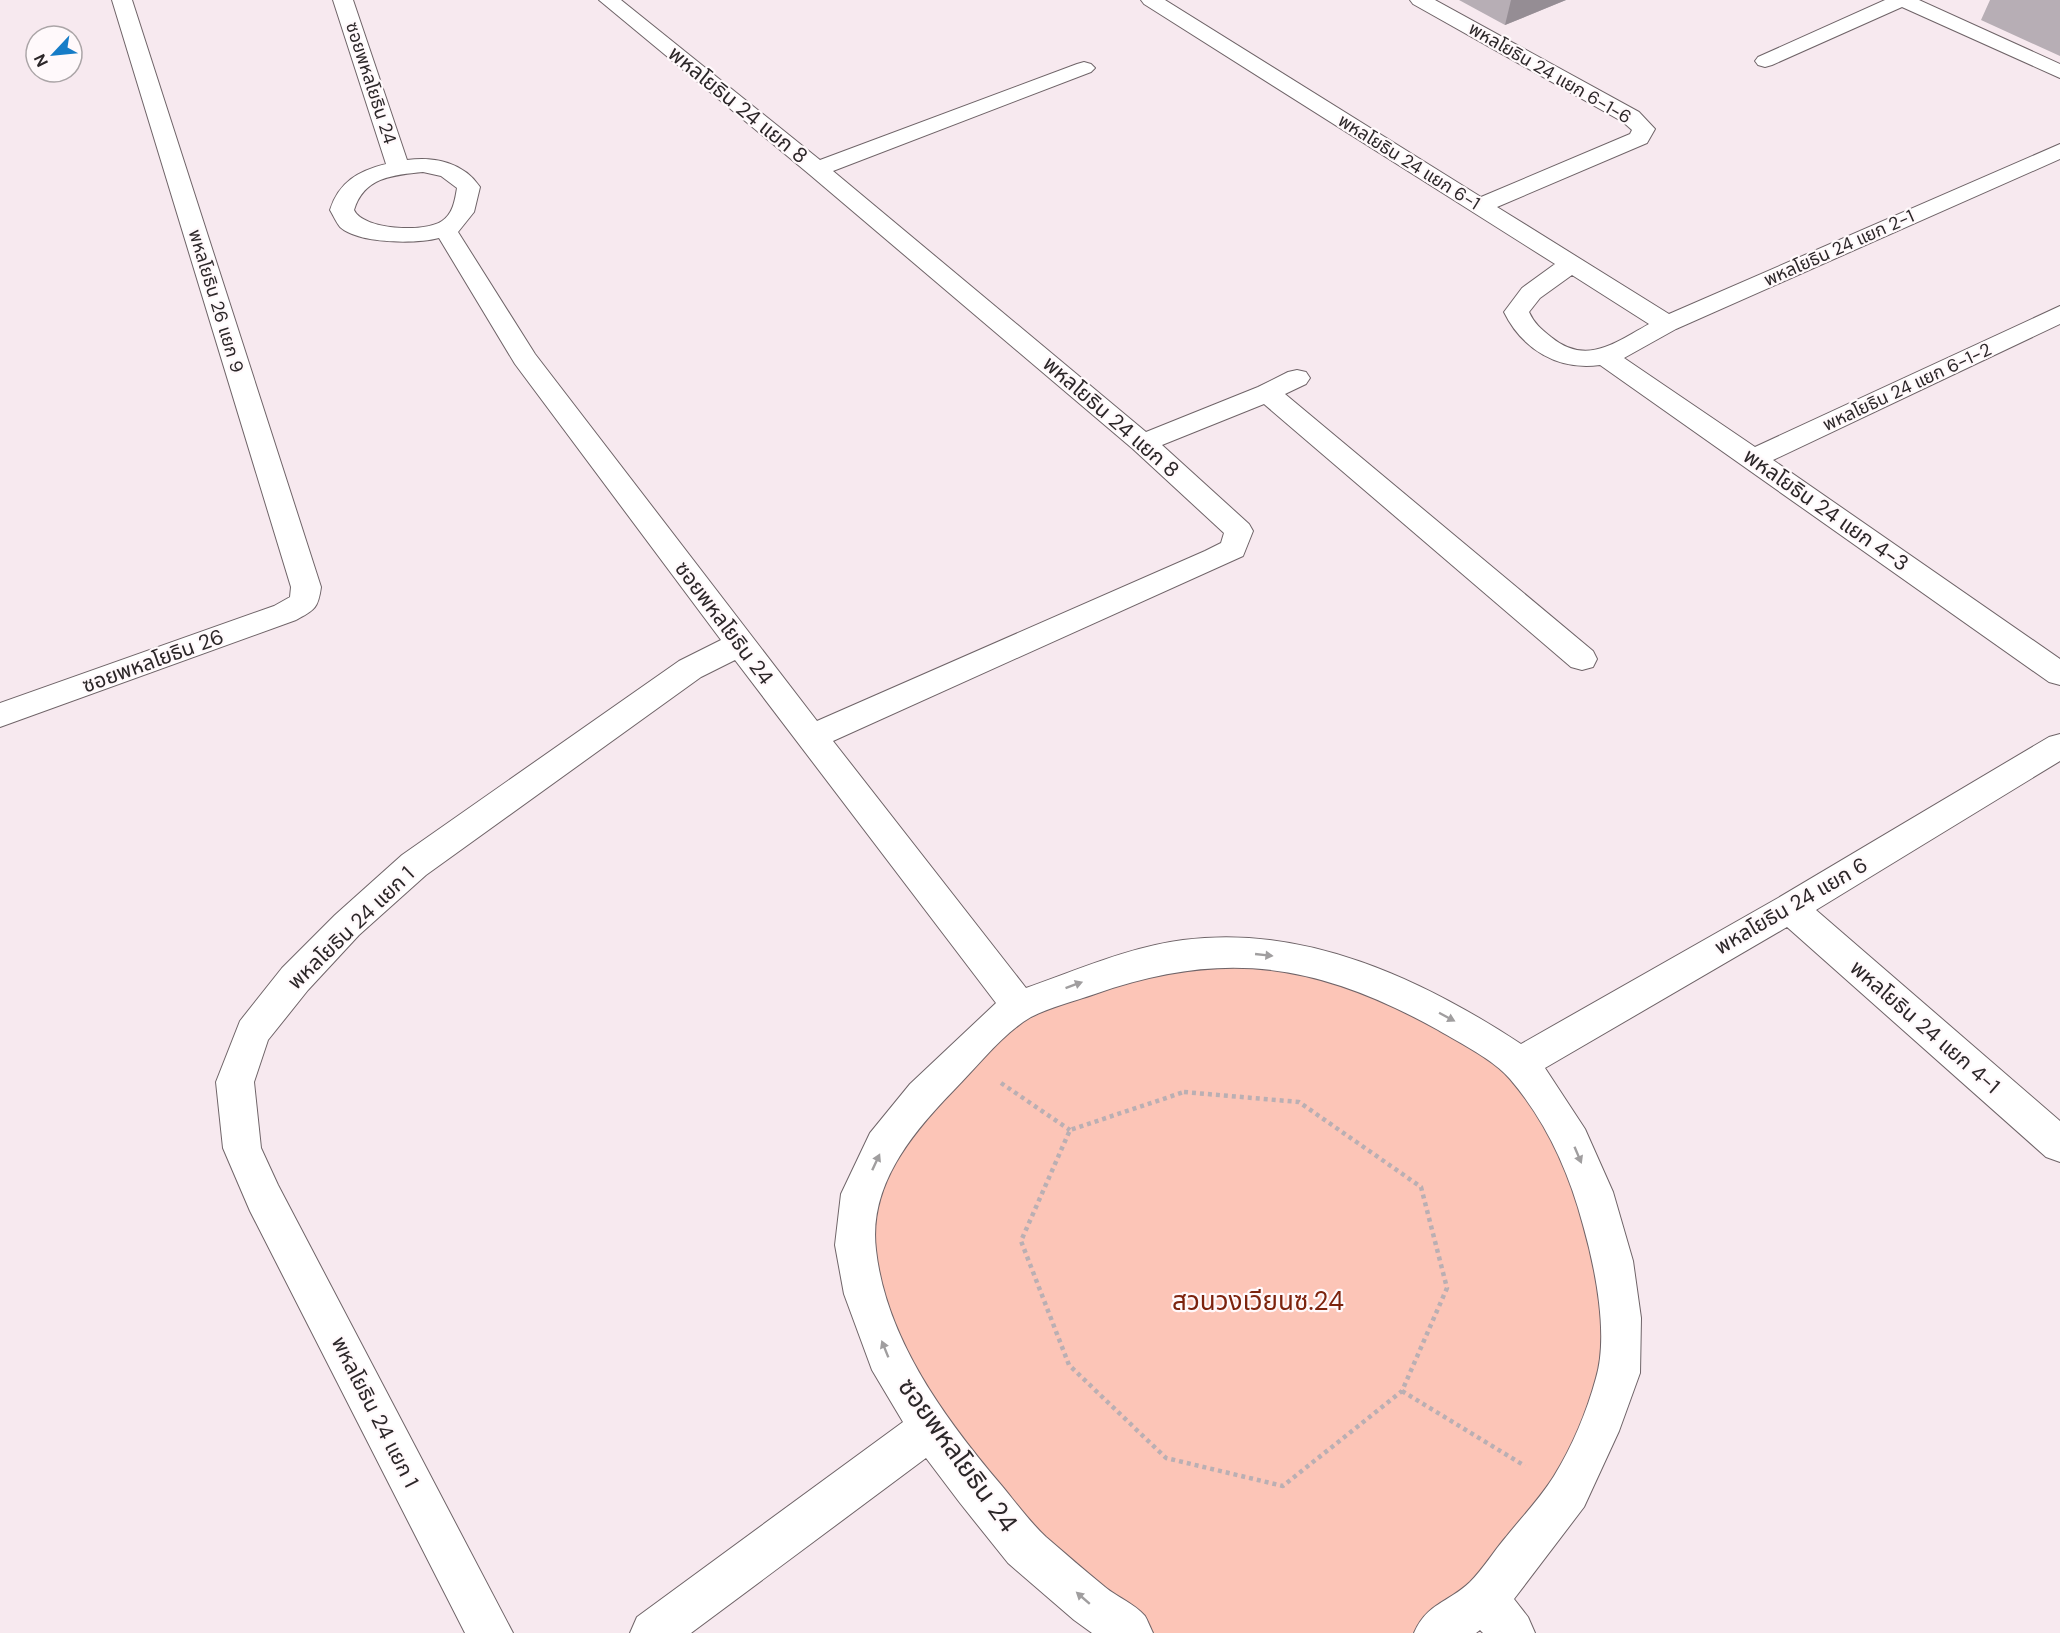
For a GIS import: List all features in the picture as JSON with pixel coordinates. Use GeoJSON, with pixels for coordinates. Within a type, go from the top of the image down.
{"type":"FeatureCollection","features":[{"type":"Feature","properties":{"kind":"street","name":"พหลโยธิน 26 แยก 9"},"geometry":{"type":"LineString","coordinates":[[122,0],[306,587],[304,602]]}},
{"type":"Feature","properties":{"kind":"street","name":"ซอยพหลโยธิน 24"},"geometry":{"type":"LineString","coordinates":[[343,0],[398,167]]}},
{"type":"Feature","properties":{"kind":"street","name":"พหลโยธิน 24 แยก 8"},"geometry":{"type":"LineString","coordinates":[[609,0],[817,169],[1143,443],[1239,531],[1233,549],[811,737]]}},
{"type":"Feature","properties":{"kind":"street","name":"พหลโยธิน 24 แยก 6-1"},"geometry":{"type":"LineString","coordinates":[[1151,0],[1667,324]]}},
{"type":"Feature","properties":{"kind":"street","name":"พหลโยธิน 24 แยก 6-1-6"},"geometry":{"type":"LineString","coordinates":[[1420,0],[1631,117],[1644,129],[1639,138],[1481,206]]}},
{"type":"Feature","properties":{"kind":"street"},"geometry":{"type":"LineString","coordinates":[[1765,61],[1903,0],[2060,72]]}},
{"type":"Feature","properties":{"kind":"street"},"geometry":{"type":"LineString","coordinates":[[817,169],[1084,68]]}},
{"type":"Feature","properties":{"kind":"street","name":"พหลโยธิน 24 แยก 2-1"},"geometry":{"type":"LineString","coordinates":[[1613,353],[1667,324],[2060,151]]}},
{"type":"Feature","properties":{"kind":"street","name":"ซอยพหลโยธิน 24"},"geometry":{"type":"LineString","coordinates":[[423,165],[445,168],[461,176],[469,187],[468,201],[460,217],[445,229],[387,234],[364,231],[349,222],[342,210],[344,197],[356,184],[366,178],[398,167],[423,165]]}},
{"type":"Feature","properties":{"kind":"street","name":"ซอยพหลโยธิน 24"},"geometry":{"type":"LineString","coordinates":[[445,229],[524,358],[811,737],[1019,1006]]}},
{"type":"Feature","properties":{"kind":"street"},"geometry":{"type":"LineString","coordinates":[[1572,264],[1532,293],[1516,312],[1518,319],[1523,326],[1561,356],[1584,360],[1613,353]]}},
{"type":"Feature","properties":{"kind":"street","name":"พหลโยธิน 24 แยก 6-1-2"},"geometry":{"type":"LineString","coordinates":[[1753,459],[2060,314]]}},
{"type":"Feature","properties":{"kind":"street","name":"พหลโยธิน 24 แยก 4-3"},"geometry":{"type":"LineString","coordinates":[[1613,353],[1753,459],[2060,675]]}},
{"type":"Feature","properties":{"kind":"street"},"geometry":{"type":"LineString","coordinates":[[1143,443],[1267,393],[1297,378]]}},
{"type":"Feature","properties":{"kind":"street"},"geometry":{"type":"LineString","coordinates":[[1267,393],[1582,659]]}},
{"type":"Feature","properties":{"kind":"street","name":"ซอยพหลโยธิน 26"},"geometry":{"type":"LineString","coordinates":[[1,709],[285,613],[304,602]]}},
{"type":"Feature","properties":{"kind":"street","name":"พหลโยธิน 24 แยก 1"},"geometry":{"type":"LineString","coordinates":[[490,1633],[264,1198],[242,1148],[235,1082],[253,1032],[295,979],[347,925],[414,865],[690,669],[740,644]]}},
{"type":"Feature","properties":{"kind":"street","name":"พหลโยธิน 24 แยก 6"},"geometry":{"type":"LineString","coordinates":[[1520,1063],[1790,908],[2060,746]]}},
{"type":"Feature","properties":{"kind":"street","name":"พหลโยธิน 24 แยก 4-1"},"geometry":{"type":"LineString","coordinates":[[1790,908],[2060,1145]]}},
{"type":"Feature","properties":{"kind":"street","name":"ซอยพหลโยธิน 24"},"geometry":{"type":"LineString","coordinates":[[1130,1633],[1090,1604],[1024,1546],[975,1488],[931,1428],[887,1355],[864,1294],[855,1245],[861,1194],[884,1145],[923,1096],[995,1025],[1019,1006],[1089,980],[1182,955],[1233,951],[1276,956],[1339,969],[1402,993],[1472,1031],[1520,1063],[1547,1100],[1572,1141],[1594,1192],[1613,1261],[1621,1318],[1619,1373],[1598,1431],[1569,1492],[1485,1599],[1437,1633]]}},
{"type":"Feature","properties":{"kind":"street"},"geometry":{"type":"LineString","coordinates":[[653,1633],[931,1428]]}},
{"type":"Feature","properties":{"kind":"street"},"geometry":{"type":"LineString","coordinates":[[1485,1599],[1512,1633]]}},
{"type":"Feature","properties":{"kind":"path"},"geometry":{"type":"LineString","coordinates":[[962,1056],[1070,1130]]}},
{"type":"Feature","properties":{"kind":"path"},"geometry":{"type":"LineString","coordinates":[[1184,1092],[1299,1102],[1421,1187],[1447,1288],[1402,1391],[1284,1486],[1166,1458],[1069,1365],[1021,1241],[1070,1130],[1184,1092]]}},
{"type":"Feature","properties":{"kind":"path"},"geometry":{"type":"LineString","coordinates":[[1402,1391],[1569,1492]]}},
{"type":"Feature","properties":{"kind":"green space","name":"สวนวงเวียนซ.24"},"geometry":{"type":"Polygon","coordinates":[[[1307,963],[1472,1031],[1572,1141],[1618,1298],[1598,1431],[1485,1599],[1412,1633],[1132,1633],[1000,1517],[864,1294],[884,1145],[995,1025],[1123,969],[1307,963]]]}}]}
